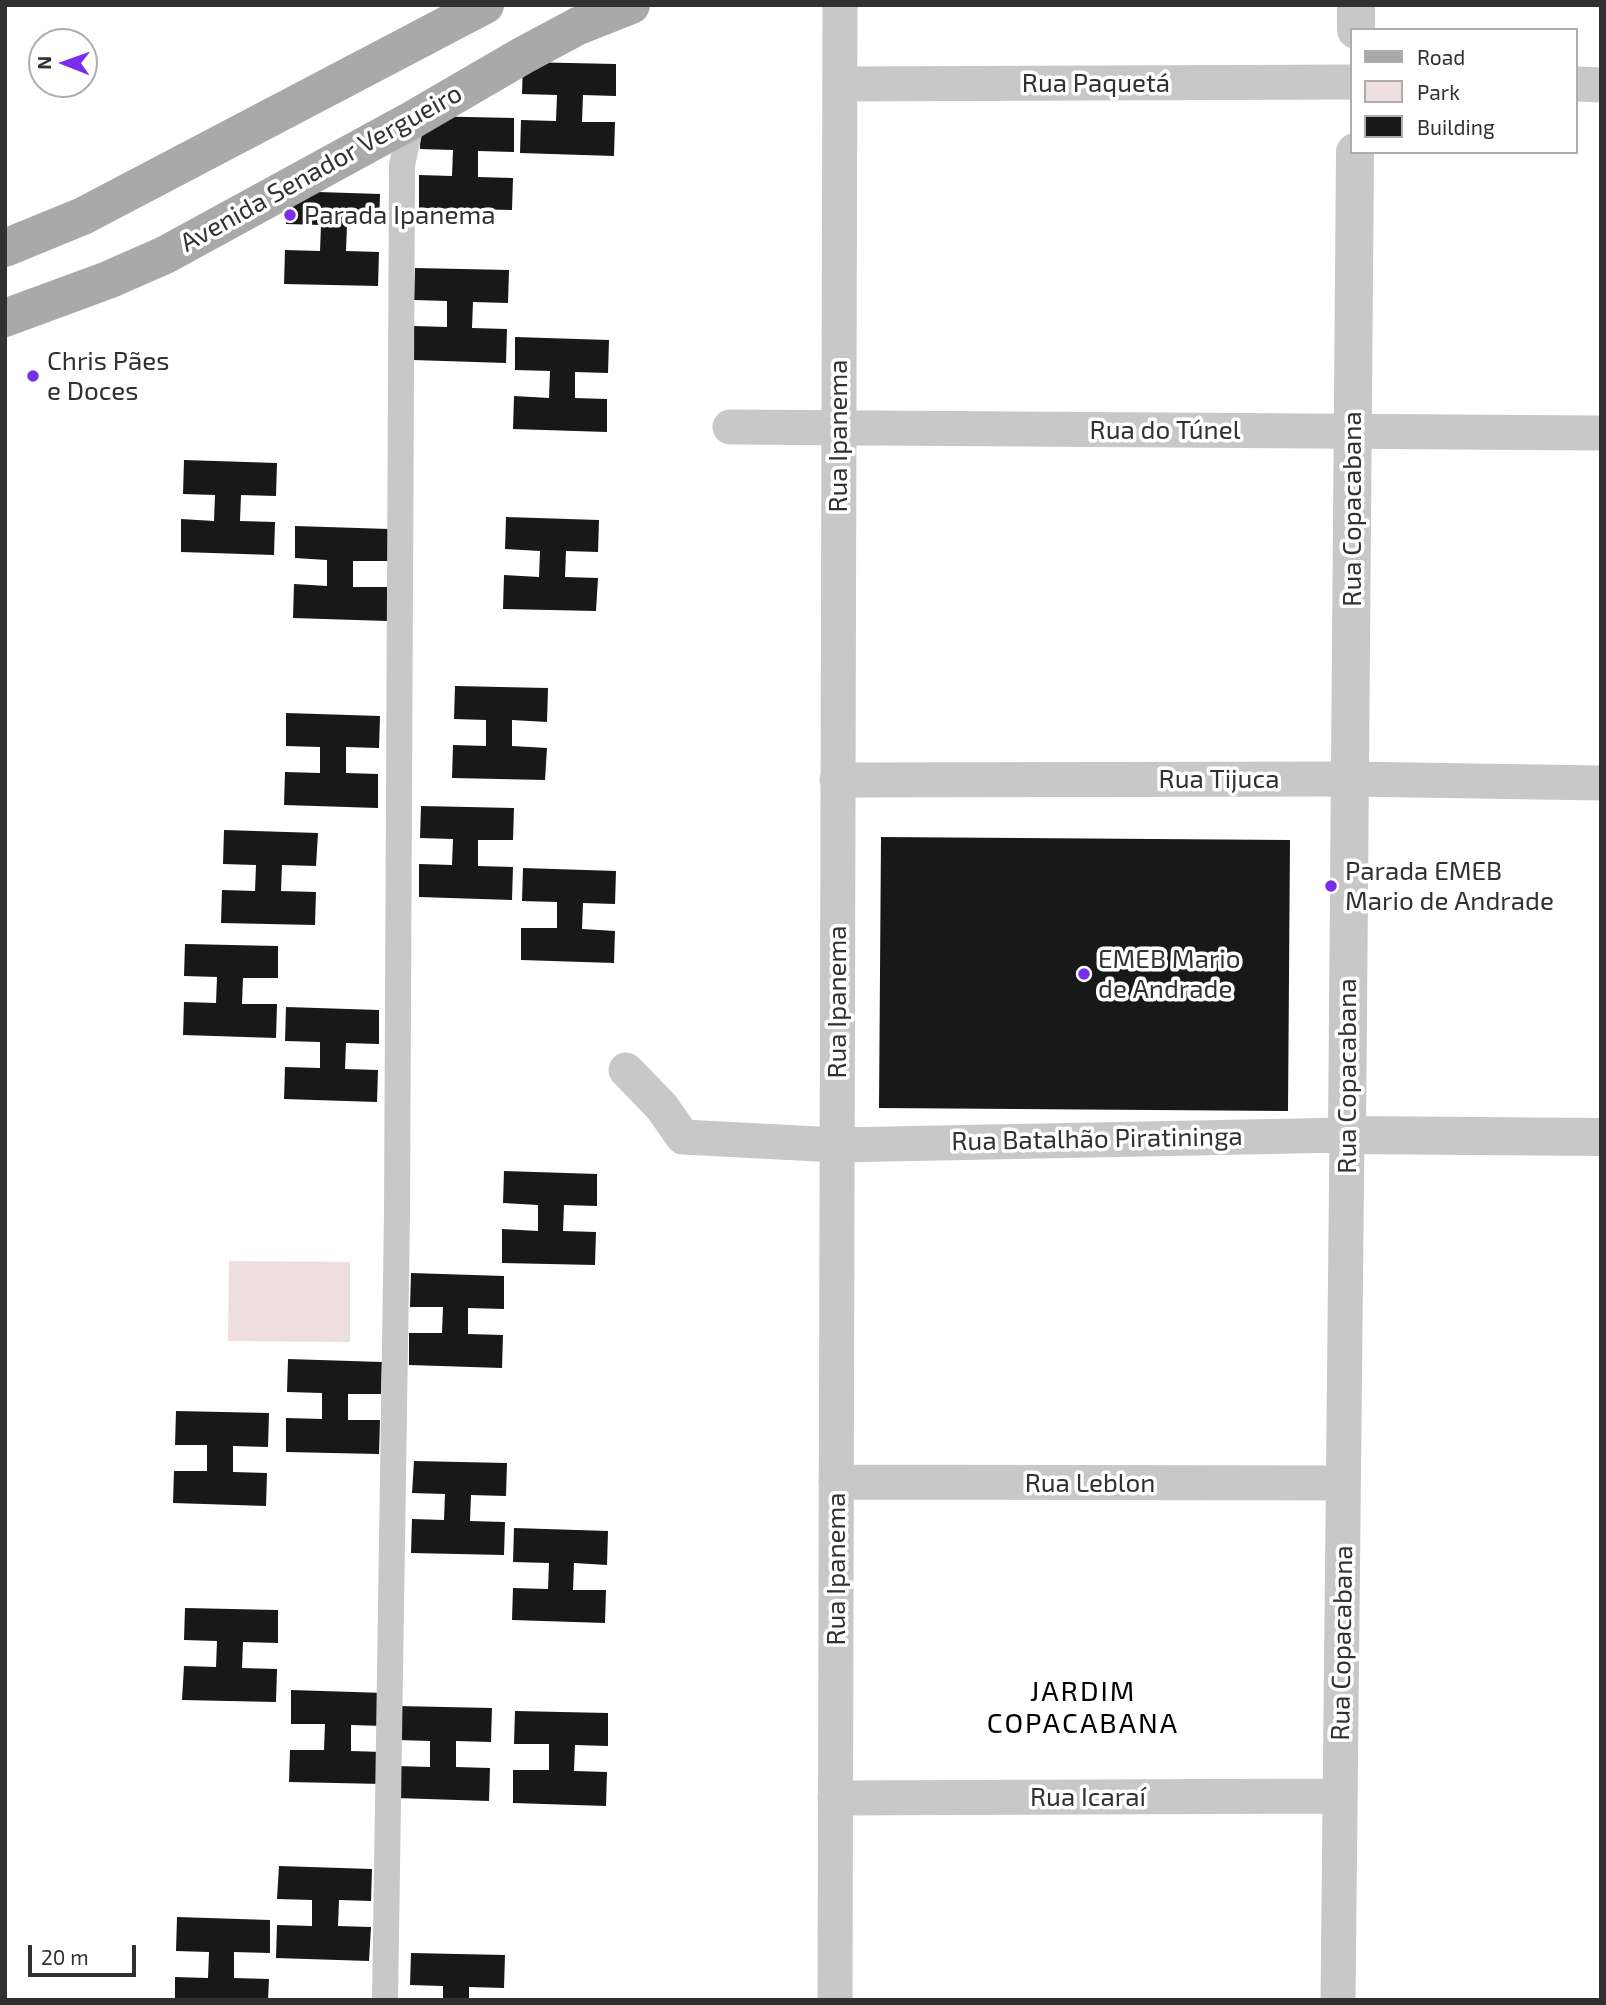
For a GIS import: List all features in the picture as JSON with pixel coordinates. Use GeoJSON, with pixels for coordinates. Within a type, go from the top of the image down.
{"type":"FeatureCollection","features":[{"type":"Feature","properties":{"kind":"main road"},"geometry":{"type":"LineString","coordinates":[[5,248],[83,216],[485,5]]}},
{"type":"Feature","properties":{"kind":"main road","name":"Avenida Senador Vergueiro"},"geometry":{"type":"LineString","coordinates":[[5,318],[108,280],[165,255],[412,120],[522,55],[573,16],[631,5]]}},
{"type":"Feature","properties":{"kind":"street","name":"Rua Ipanema"},"geometry":{"type":"LineString","coordinates":[[835,2000],[840,5]]}},
{"type":"Feature","properties":{"kind":"street"},"geometry":{"type":"LineString","coordinates":[[1356,5],[1356,28]]}},
{"type":"Feature","properties":{"kind":"street","name":"Rua Paquetá"},"geometry":{"type":"LineString","coordinates":[[840,84],[1350,82]]}},
{"type":"Feature","properties":{"kind":"street"},"geometry":{"type":"LineString","coordinates":[[1578,84],[1601,85]]}},
{"type":"Feature","properties":{"kind":"street"},"geometry":{"type":"LineString","coordinates":[[385,2000],[397,1214],[402,164],[412,120]]}},
{"type":"Feature","properties":{"kind":"street","name":"Rua Copacabana"},"geometry":{"type":"LineString","coordinates":[[1338,2000],[1355,154]]}},
{"type":"Feature","properties":{"kind":"street","name":"Rua do Túnel"},"geometry":{"type":"LineString","coordinates":[[730,427],[1601,433]]}},
{"type":"Feature","properties":{"kind":"street","name":"Rua Tijuca"},"geometry":{"type":"LineString","coordinates":[[837,780],[1350,779],[1601,783]]}},
{"type":"Feature","properties":{"kind":"street","name":"Rua Batalhão Piratininga"},"geometry":{"type":"LineString","coordinates":[[626,1070],[661,1106],[683,1138],[837,1144],[1347,1135],[1601,1137]]}},
{"type":"Feature","properties":{"kind":"street","name":"Rua Leblon"},"geometry":{"type":"LineString","coordinates":[[836,1482],[1343,1483]]}},
{"type":"Feature","properties":{"kind":"street","name":"Rua Icaraí"},"geometry":{"type":"LineString","coordinates":[[835,1798],[1340,1796]]}},
{"type":"Feature","properties":{"kind":"green space"},"geometry":{"type":"Polygon","coordinates":[[[229,1261],[350,1262],[350,1342],[228,1341],[229,1261]]]}},
{"type":"Feature","properties":{"kind":"building"},"geometry":{"type":"Polygon","coordinates":[[[523,62],[616,64],[616,96],[583,95],[582,122],[615,122],[614,156],[520,153],[521,120],[556,121],[557,95],[522,94],[523,62]]]}},
{"type":"Feature","properties":{"kind":"building"},"geometry":{"type":"Polygon","coordinates":[[[421,116],[514,118],[514,152],[478,151],[478,177],[513,178],[512,210],[419,208],[419,175],[452,176],[453,150],[420,149],[421,116]]]}},
{"type":"Feature","properties":{"kind":"building"},"geometry":{"type":"Polygon","coordinates":[[[287,191],[380,194],[379,226],[347,225],[346,251],[379,252],[378,286],[284,284],[285,250],[320,251],[321,225],[286,224],[287,191]]]}},
{"type":"Feature","properties":{"kind":"building"},"geometry":{"type":"Polygon","coordinates":[[[415,268],[509,270],[508,303],[473,302],[472,328],[507,329],[506,363],[413,360],[414,326],[447,327],[447,301],[414,300],[415,268]]]}},
{"type":"Feature","properties":{"kind":"building"},"geometry":{"type":"Polygon","coordinates":[[[515,337],[609,340],[608,373],[575,372],[575,398],[607,399],[607,432],[513,429],[514,396],[549,398],[550,371],[515,370],[515,337]]]}},
{"type":"Feature","properties":{"kind":"building"},"geometry":{"type":"Polygon","coordinates":[[[184,460],[277,463],[276,496],[241,495],[240,521],[275,522],[274,555],[181,552],[181,519],[214,521],[215,495],[183,494],[184,460]]]}},
{"type":"Feature","properties":{"kind":"building"},"geometry":{"type":"Polygon","coordinates":[[[506,517],[599,520],[598,552],[566,551],[565,577],[598,578],[596,611],[503,609],[504,575],[539,577],[540,551],[505,549],[506,517]]]}},
{"type":"Feature","properties":{"kind":"building"},"geometry":{"type":"Polygon","coordinates":[[[295,526],[389,529],[388,561],[353,561],[353,587],[387,587],[387,621],[293,618],[294,584],[327,586],[327,560],[295,558],[295,526]]]}},
{"type":"Feature","properties":{"kind":"building"},"geometry":{"type":"Polygon","coordinates":[[[455,686],[548,688],[547,722],[512,720],[512,746],[547,748],[545,780],[452,778],[453,745],[486,746],[486,720],[454,719],[455,686]]]}},
{"type":"Feature","properties":{"kind":"building"},"geometry":{"type":"Polygon","coordinates":[[[286,713],[380,716],[379,748],[346,747],[346,773],[378,774],[378,808],[284,805],[285,772],[320,773],[320,747],[286,746],[286,713]]]}},
{"type":"Feature","properties":{"kind":"building"},"geometry":{"type":"Polygon","coordinates":[[[421,806],[514,808],[513,840],[478,840],[478,866],[513,867],[512,900],[419,897],[419,864],[452,865],[453,839],[420,838],[421,806]]]}},
{"type":"Feature","properties":{"kind":"building"},"geometry":{"type":"Polygon","coordinates":[[[224,830],[318,833],[316,866],[282,865],[281,891],[316,892],[315,925],[221,923],[222,890],[255,891],[256,865],[223,864],[224,830]]]}},
{"type":"Feature","properties":{"kind":"building","name":"EMEB Mario de Andrade"},"geometry":{"type":"Polygon","coordinates":[[[881,837],[1290,840],[1288,1111],[879,1108],[881,837]]]}},
{"type":"Feature","properties":{"kind":"building"},"geometry":{"type":"Polygon","coordinates":[[[523,868],[616,871],[615,904],[583,903],[582,929],[615,931],[614,963],[521,960],[521,928],[557,928],[557,902],[522,901],[523,868]]]}},
{"type":"Feature","properties":{"kind":"building"},"geometry":{"type":"Polygon","coordinates":[[[185,944],[278,946],[278,978],[243,978],[242,1004],[277,1004],[276,1038],[183,1035],[184,1002],[216,1003],[217,977],[184,976],[185,944]]]}},
{"type":"Feature","properties":{"kind":"building"},"geometry":{"type":"Polygon","coordinates":[[[286,1007],[379,1010],[379,1044],[346,1043],[345,1069],[378,1070],[377,1102],[284,1099],[285,1067],[320,1068],[320,1042],[285,1041],[286,1007]]]}},
{"type":"Feature","properties":{"kind":"building"},"geometry":{"type":"Polygon","coordinates":[[[504,1171],[597,1174],[597,1206],[564,1205],[563,1231],[596,1232],[595,1265],[502,1263],[502,1229],[538,1231],[538,1205],[503,1203],[504,1171]]]}},
{"type":"Feature","properties":{"kind":"building"},"geometry":{"type":"Polygon","coordinates":[[[411,1273],[504,1276],[504,1309],[468,1308],[468,1334],[503,1335],[502,1368],[409,1365],[409,1333],[442,1333],[443,1307],[410,1307],[411,1273]]]}},
{"type":"Feature","properties":{"kind":"building"},"geometry":{"type":"Polygon","coordinates":[[[288,1359],[382,1362],[381,1394],[348,1394],[348,1420],[380,1420],[379,1454],[286,1452],[286,1418],[322,1419],[322,1393],[287,1392],[288,1359]]]}},
{"type":"Feature","properties":{"kind":"building"},"geometry":{"type":"Polygon","coordinates":[[[176,1411],[269,1413],[268,1447],[233,1446],[233,1472],[267,1473],[266,1506],[173,1503],[174,1471],[207,1471],[207,1445],[175,1445],[176,1411]]]}},
{"type":"Feature","properties":{"kind":"building"},"geometry":{"type":"Polygon","coordinates":[[[414,1461],[507,1463],[506,1496],[471,1495],[470,1521],[505,1522],[504,1555],[411,1553],[412,1519],[444,1520],[445,1494],[412,1493],[414,1461]]]}},
{"type":"Feature","properties":{"kind":"building"},"geometry":{"type":"Polygon","coordinates":[[[514,1528],[608,1531],[607,1565],[574,1563],[573,1590],[606,1590],[605,1623],[512,1620],[513,1588],[548,1589],[549,1563],[513,1562],[514,1528]]]}},
{"type":"Feature","properties":{"kind":"building"},"geometry":{"type":"Polygon","coordinates":[[[185,1608],[278,1610],[278,1643],[243,1642],[242,1668],[277,1669],[276,1702],[182,1700],[184,1666],[216,1667],[217,1641],[184,1640],[185,1608]]]}},
{"type":"Feature","properties":{"kind":"building"},"geometry":{"type":"Polygon","coordinates":[[[291,1690],[385,1693],[384,1726],[351,1725],[351,1751],[383,1752],[383,1784],[289,1782],[290,1750],[324,1750],[325,1724],[291,1724],[291,1690]]]}},
{"type":"Feature","properties":{"kind":"building"},"geometry":{"type":"Polygon","coordinates":[[[398,1706],[492,1708],[491,1742],[456,1741],[456,1767],[490,1768],[489,1801],[396,1798],[397,1766],[430,1767],[430,1741],[398,1740],[398,1706]]]}},
{"type":"Feature","properties":{"kind":"building"},"geometry":{"type":"Polygon","coordinates":[[[515,1711],[608,1713],[608,1746],[575,1745],[574,1771],[607,1772],[606,1806],[513,1803],[513,1770],[549,1770],[549,1744],[514,1744],[515,1711]]]}},
{"type":"Feature","properties":{"kind":"building"},"geometry":{"type":"Polygon","coordinates":[[[279,1866],[372,1869],[371,1901],[339,1900],[338,1926],[371,1927],[369,1961],[276,1958],[277,1925],[312,1926],[312,1900],[277,1899],[279,1866]]]}},
{"type":"Feature","properties":{"kind":"building"},"geometry":{"type":"Polygon","coordinates":[[[177,1917],[270,1920],[270,1953],[234,1952],[234,1978],[269,1979],[268,2000],[175,2000],[175,1977],[208,1978],[209,1952],[176,1951],[177,1917]]]}},
{"type":"Feature","properties":{"kind":"building"},"geometry":{"type":"Polygon","coordinates":[[[411,1953],[505,1955],[504,1988],[469,1987],[469,2000],[443,2000],[443,1986],[410,1985],[411,1953]]]}},
{"type":"Feature","properties":{"kind":"place","name":"Parada Ipanema"},"geometry":{"type":"Point","coordinates":[290,215]}},
{"type":"Feature","properties":{"kind":"place","name":"Chris Pães e Doces"},"geometry":{"type":"Point","coordinates":[33,376]}},
{"type":"Feature","properties":{"kind":"place","name":"Parada EMEB Mario de Andrade"},"geometry":{"type":"Point","coordinates":[1331,886]}},
{"type":"Feature","properties":{"kind":"place","name":"EMEB Mario de Andrade"},"geometry":{"type":"Point","coordinates":[1084,974]}},
{"type":"Feature","properties":{"kind":"district","name":"JARDIM COPACABANA"},"geometry":{"type":"Point","coordinates":[1083,1708]}}]}
